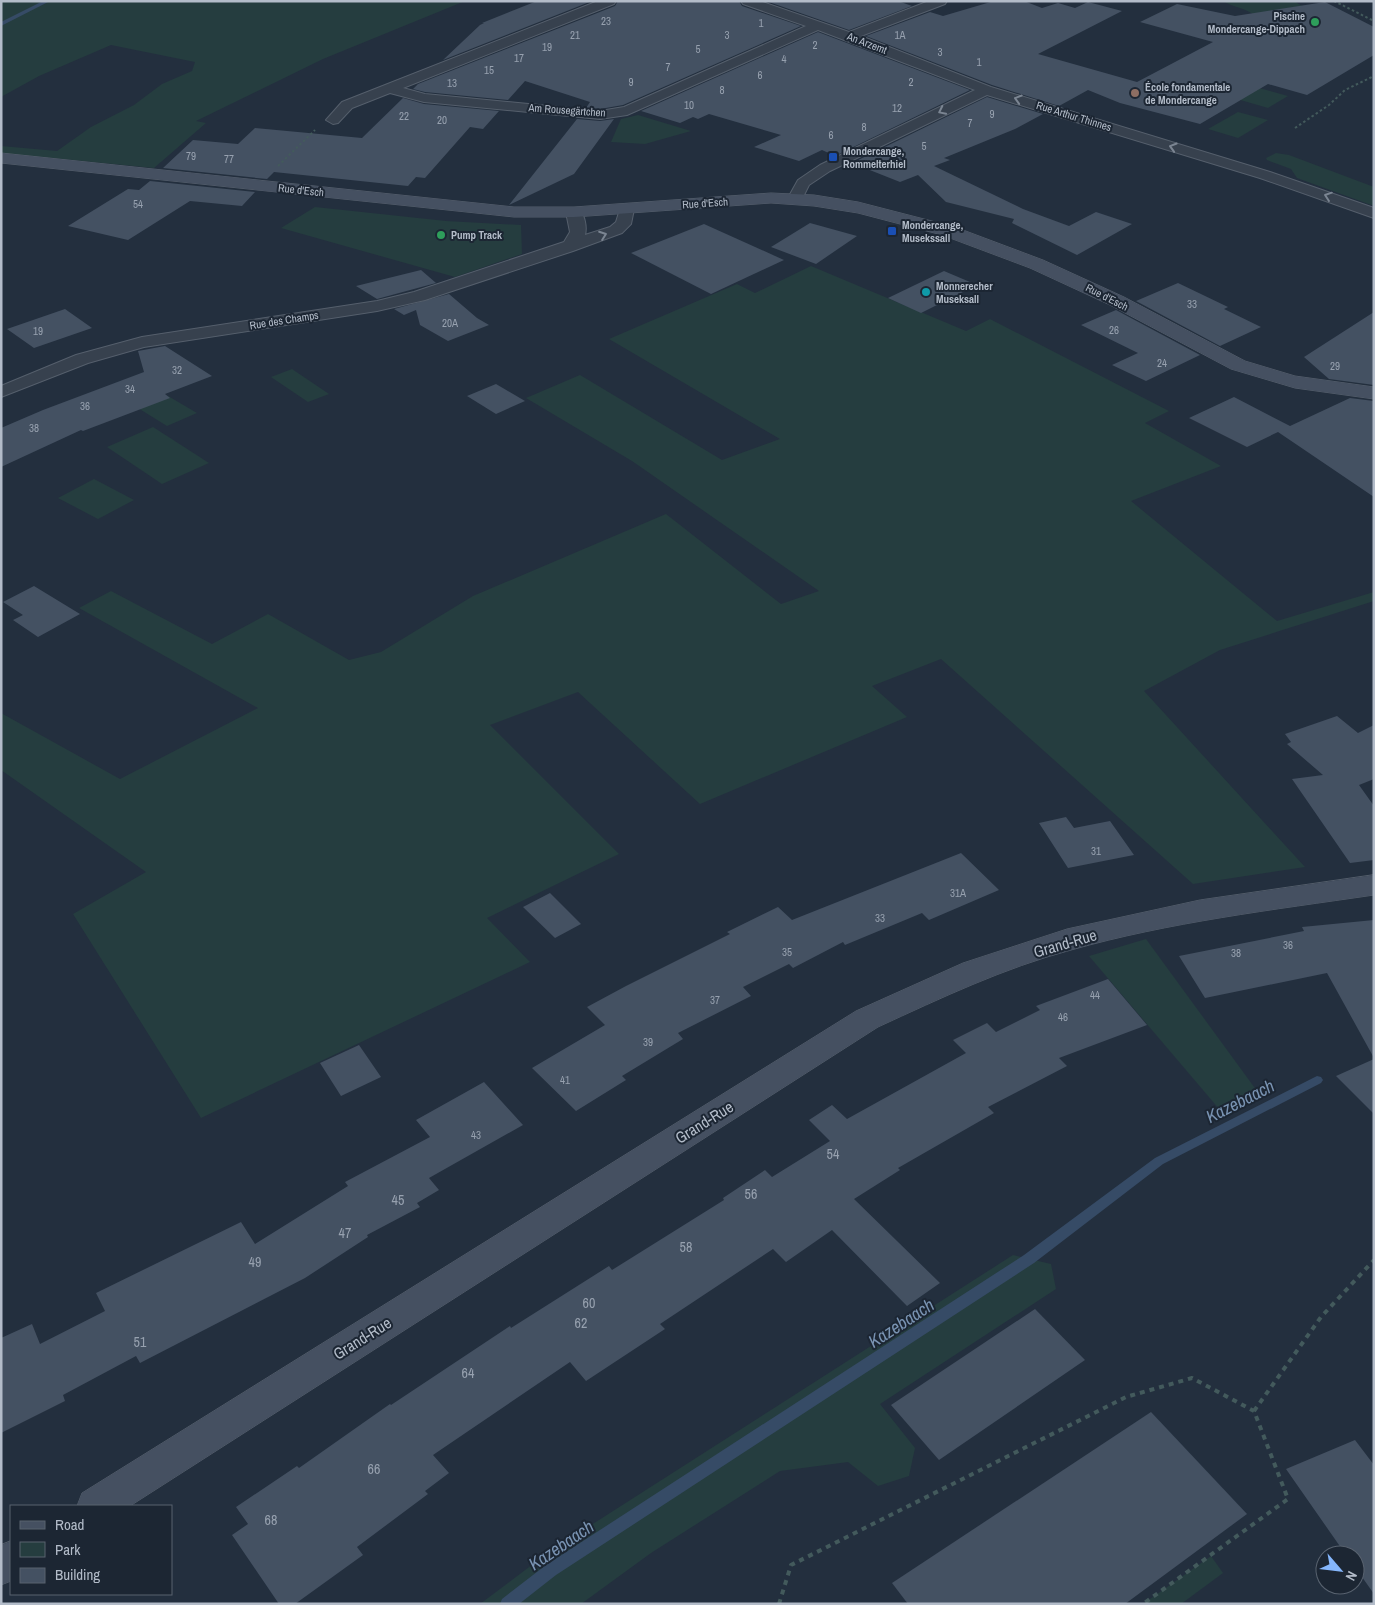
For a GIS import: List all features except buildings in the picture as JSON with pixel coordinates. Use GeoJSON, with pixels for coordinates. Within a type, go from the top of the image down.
{"type":"FeatureCollection","features":[{"type":"Feature","properties":{"kind":"main road","name":"Rue d'Esch"},"geometry":{"type":"LineString","coordinates":[[1,158],[514,212],[574,212],[771,198],[796,198],[834,202],[868,209],[959,236],[1065,276],[1117,301],[1221,357],[1245,366],[1306,384],[1374,393]]}},
{"type":"Feature","properties":{"kind":"main road","name":"Grand-Rue"},"geometry":{"type":"LineString","coordinates":[[98,1505],[867,1019],[974,971],[1066,940],[1200,910],[1374,885]]}},
{"type":"Feature","properties":{"kind":"street"},"geometry":{"type":"LineString","coordinates":[[333,120],[347,105],[610,1]]}},
{"type":"Feature","properties":{"kind":"street","name":"An Arzemt"},"geometry":{"type":"LineString","coordinates":[[748,1],[849,36],[986,90]]}},
{"type":"Feature","properties":{"kind":"street"},"geometry":{"type":"LineString","coordinates":[[849,36],[941,1]]}},
{"type":"Feature","properties":{"kind":"street","name":"Am Rousegärtchen"},"geometry":{"type":"LineString","coordinates":[[389,88],[424,98],[600,115],[615,113],[627,111],[818,25]]}},
{"type":"Feature","properties":{"kind":"street"},"geometry":{"type":"LineString","coordinates":[[796,198],[804,183],[825,168],[986,90]]}},
{"type":"Feature","properties":{"kind":"street","name":"Rue Arthur Thinnes"},"geometry":{"type":"LineString","coordinates":[[986,90],[1265,175],[1374,213]]}},
{"type":"Feature","properties":{"kind":"street","name":"Rue des Champs"},"geometry":{"type":"LineString","coordinates":[[1,392],[82,359],[142,342],[377,306],[458,285],[616,230],[623,224],[626,209]]}},
{"type":"Feature","properties":{"kind":"street"},"geometry":{"type":"LineString","coordinates":[[567,248],[577,237],[580,228],[574,212]]}},
{"type":"Feature","properties":{"kind":"path"},"geometry":{"type":"LineString","coordinates":[[1334,1],[1374,21]]}},
{"type":"Feature","properties":{"kind":"path"},"geometry":{"type":"LineString","coordinates":[[1295,128],[1329,106],[1345,90],[1374,76]]}},
{"type":"Feature","properties":{"kind":"path"},"geometry":{"type":"LineString","coordinates":[[258,186],[316,128],[333,120]]}},
{"type":"Feature","properties":{"kind":"path"},"geometry":{"type":"LineString","coordinates":[[1254,1410],[1321,1316],[1374,1260]]}},
{"type":"Feature","properties":{"kind":"path"},"geometry":{"type":"LineString","coordinates":[[779,1604],[791,1565],[1126,1397],[1192,1378],[1254,1410],[1288,1499],[1143,1604]]}},
{"type":"Feature","properties":{"kind":"green space"},"geometry":{"type":"Polygon","coordinates":[[[1,1],[465,1],[323,59],[196,121],[206,123],[154,168],[1,153],[1,146],[57,151],[91,127],[134,105],[162,84],[192,71],[195,62],[111,45],[39,76],[1,97],[1,1]]]}},
{"type":"Feature","properties":{"kind":"green space"},"geometry":{"type":"Polygon","coordinates":[[[1223,1],[1294,1],[1302,6],[1270,11],[1256,17],[1223,1]]]}},
{"type":"Feature","properties":{"kind":"green space"},"geometry":{"type":"Polygon","coordinates":[[[1226,79],[1288,96],[1268,108],[1206,90],[1226,79]]]}},
{"type":"Feature","properties":{"kind":"green space"},"geometry":{"type":"Polygon","coordinates":[[[1238,112],[1268,120],[1238,138],[1208,129],[1238,112]]]}},
{"type":"Feature","properties":{"kind":"green space"},"geometry":{"type":"Polygon","coordinates":[[[638,115],[691,131],[645,144],[611,142],[621,119],[638,115]]]}},
{"type":"Feature","properties":{"kind":"green space"},"geometry":{"type":"Polygon","coordinates":[[[1276,153],[1289,155],[1374,187],[1374,206],[1297,178],[1291,169],[1267,160],[1266,158],[1276,153]]]}},
{"type":"Feature","properties":{"kind":"green space","name":"Pump Track"},"geometry":{"type":"Polygon","coordinates":[[[315,207],[446,221],[521,225],[522,254],[455,277],[281,228],[315,207]]]}},
{"type":"Feature","properties":{"kind":"green space"},"geometry":{"type":"Polygon","coordinates":[[[811,266],[966,331],[990,319],[1169,411],[1145,423],[1221,466],[1131,501],[1277,621],[1374,592],[1374,601],[1220,650],[1144,691],[1305,867],[1193,884],[941,659],[872,686],[907,717],[700,804],[578,692],[490,725],[619,854],[487,918],[530,962],[201,1118],[73,914],[146,872],[1,770],[1,713],[120,779],[258,708],[79,608],[111,591],[212,644],[268,614],[349,660],[381,652],[473,596],[666,514],[781,604],[819,591],[632,461],[526,398],[580,375],[722,460],[780,439],[609,339],[737,284],[755,293],[811,266]]]}},
{"type":"Feature","properties":{"kind":"green space"},"geometry":{"type":"Polygon","coordinates":[[[292,369],[329,394],[308,402],[271,377],[292,369]]]}},
{"type":"Feature","properties":{"kind":"green space"},"geometry":{"type":"Polygon","coordinates":[[[168,396],[197,413],[167,426],[138,408],[168,396]]]}},
{"type":"Feature","properties":{"kind":"green space"},"geometry":{"type":"Polygon","coordinates":[[[153,427],[209,463],[162,484],[107,447],[153,427]]]}},
{"type":"Feature","properties":{"kind":"green space"},"geometry":{"type":"Polygon","coordinates":[[[94,479],[134,500],[98,519],[58,498],[94,479]]]}},
{"type":"Feature","properties":{"kind":"green space"},"geometry":{"type":"Polygon","coordinates":[[[1146,939],[1257,1091],[1220,1110],[1089,956],[1146,939]]]}},
{"type":"Feature","properties":{"kind":"green space"},"geometry":{"type":"Polygon","coordinates":[[[1013,1255],[1051,1264],[1056,1289],[880,1404],[915,1448],[909,1476],[878,1486],[848,1462],[780,1471],[651,1553],[581,1604],[480,1604],[549,1552],[1013,1255]]]}},
{"type":"Feature","properties":{"kind":"green space"},"geometry":{"type":"Polygon","coordinates":[[[1211,1556],[1223,1573],[1181,1604],[1143,1604],[1211,1556]]]}},
{"type":"Feature","properties":{"kind":"waterway"},"geometry":{"type":"LineString","coordinates":[[1,24],[48,1]]}},
{"type":"Feature","properties":{"kind":"waterway","name":"Kazebaach"},"geometry":{"type":"LineString","coordinates":[[507,1604],[551,1570],[1029,1259],[1159,1161],[1317,1080]]}},
{"type":"Feature","properties":{"kind":"place","name":"Piscine Mondercange-Dippach"},"geometry":{"type":"Point","coordinates":[1315,22]}},
{"type":"Feature","properties":{"kind":"place","name":"École fondamentale de Mondercange"},"geometry":{"type":"Point","coordinates":[1135,93]}},
{"type":"Feature","properties":{"kind":"place","name":"Mondercange, Rommelterhiel"},"geometry":{"type":"Point","coordinates":[833,157]}},
{"type":"Feature","properties":{"kind":"place","name":"Mondercange, Musekssall"},"geometry":{"type":"Point","coordinates":[892,231]}},
{"type":"Feature","properties":{"kind":"place","name":"Pump Track"},"geometry":{"type":"Point","coordinates":[441,235]}},
{"type":"Feature","properties":{"kind":"place","name":"Monnerecher Museksall"},"geometry":{"type":"Point","coordinates":[926,292]}}]}
